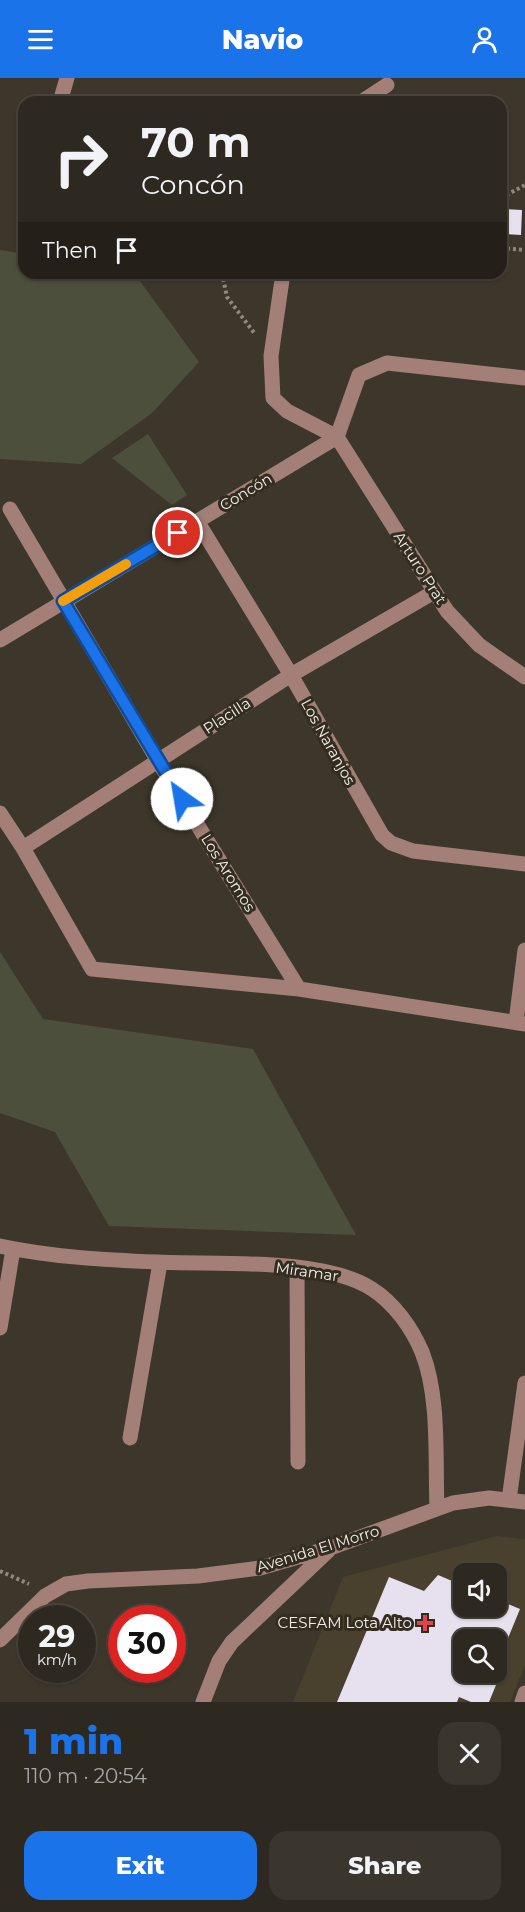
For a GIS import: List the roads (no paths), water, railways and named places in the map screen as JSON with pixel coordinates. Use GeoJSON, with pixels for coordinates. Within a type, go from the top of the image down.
{"type":"FeatureCollection","features":[{"type":"Feature","properties":{"kind":"street"},"geometry":{"type":"LineString","coordinates":[[62,96],[67,78]]}},
{"type":"Feature","properties":{"kind":"street"},"geometry":{"type":"LineString","coordinates":[[370,96],[387,85]]}},
{"type":"Feature","properties":{"kind":"street"},"geometry":{"type":"LineString","coordinates":[[282,279],[271,356],[273,398],[287,411],[338,437],[359,375],[387,363],[525,378]]}},
{"type":"Feature","properties":{"kind":"street","name":"Concón"},"geometry":{"type":"LineString","coordinates":[[0,640],[338,437]]}},
{"type":"Feature","properties":{"kind":"street","name":"Arturo Prat"},"geometry":{"type":"LineString","coordinates":[[338,437],[447,611],[479,645],[525,677]]}},
{"type":"Feature","properties":{"kind":"street","name":"Los Aromos"},"geometry":{"type":"LineString","coordinates":[[10,509],[158,760],[299,989]]}},
{"type":"Feature","properties":{"kind":"street","name":"Los Naranjos"},"geometry":{"type":"LineString","coordinates":[[197,521],[291,675],[375,825],[391,843],[413,851],[525,864]]}},
{"type":"Feature","properties":{"kind":"street","name":"Placilla"},"geometry":{"type":"LineString","coordinates":[[23,848],[291,675],[434,592]]}},
{"type":"Feature","properties":{"kind":"street"},"geometry":{"type":"LineString","coordinates":[[0,813],[23,848],[92,969],[299,989],[521,1023],[525,950]]}},
{"type":"Feature","properties":{"kind":"street"},"geometry":{"type":"LineString","coordinates":[[0,1328],[6,1248]]}},
{"type":"Feature","properties":{"kind":"street","name":"Miramar"},"geometry":{"type":"LineString","coordinates":[[6,1248],[83,1258],[297,1268],[335,1274],[371,1288],[398,1313],[416,1339],[428,1370],[431,1388],[437,1509]]}},
{"type":"Feature","properties":{"kind":"street"},"geometry":{"type":"LineString","coordinates":[[130,1438],[160,1263]]}},
{"type":"Feature","properties":{"kind":"street"},"geometry":{"type":"LineString","coordinates":[[297,1268],[298,1462]]}},
{"type":"Feature","properties":{"kind":"street"},"geometry":{"type":"LineString","coordinates":[[509,1500],[525,1383]]}},
{"type":"Feature","properties":{"kind":"street","name":"Avenida El Morro"},"geometry":{"type":"LineString","coordinates":[[0,1640],[40,1600],[56,1588],[77,1582],[228,1573],[278,1563],[333,1547],[437,1509],[470,1500],[525,1502]]}},
{"type":"Feature","properties":{"kind":"street"},"geometry":{"type":"LineString","coordinates":[[203,1702],[219,1661],[232,1642],[333,1547]]}},
{"type":"Feature","properties":{"kind":"street"},"geometry":{"type":"LineString","coordinates":[[522,1702],[525,1694]]}},
{"type":"Feature","properties":{"kind":"place","name":"CESFAM Lota Alto"},"geometry":{"type":"Point","coordinates":[425,1623]}}]}
